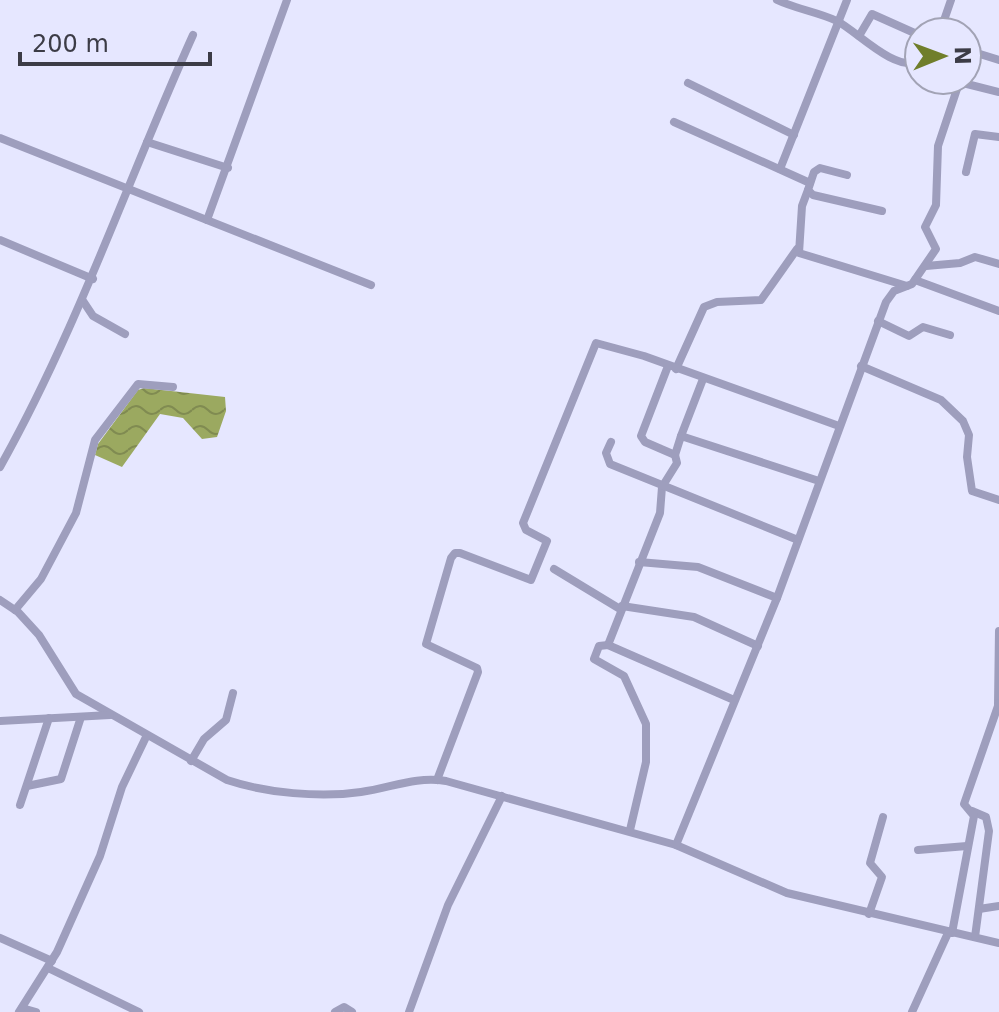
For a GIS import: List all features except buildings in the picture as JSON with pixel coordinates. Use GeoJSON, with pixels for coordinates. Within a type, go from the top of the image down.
{"type":"FeatureCollection","features":[{"type":"Feature","properties":{"kind":"street"},"geometry":{"type":"LineString","coordinates":[[207,220],[287,0]]}},
{"type":"Feature","properties":{"kind":"street"},"geometry":{"type":"LineString","coordinates":[[777,0],[838,22],[880,52],[903,60]]}},
{"type":"Feature","properties":{"kind":"street"},"geometry":{"type":"LineString","coordinates":[[780,169],[847,0]]}},
{"type":"Feature","properties":{"kind":"street"},"geometry":{"type":"LineString","coordinates":[[859,36],[872,14],[903,28]]}},
{"type":"Feature","properties":{"kind":"street"},"geometry":{"type":"LineString","coordinates":[[0,467],[51,373],[93,279],[193,35]]}},
{"type":"Feature","properties":{"kind":"street"},"geometry":{"type":"LineString","coordinates":[[688,83],[794,135]]}},
{"type":"Feature","properties":{"kind":"street"},"geometry":{"type":"LineString","coordinates":[[676,845],[777,598],[878,321],[889,296],[915,280],[936,249],[925,227],[936,205],[938,146],[953,96]]}},
{"type":"Feature","properties":{"kind":"street"},"geometry":{"type":"LineString","coordinates":[[674,122],[780,169],[809,187],[813,195],[882,211]]}},
{"type":"Feature","properties":{"kind":"street"},"geometry":{"type":"LineString","coordinates":[[966,172],[975,134],[999,137]]}},
{"type":"Feature","properties":{"kind":"street"},"geometry":{"type":"LineString","coordinates":[[0,138],[371,285]]}},
{"type":"Feature","properties":{"kind":"street"},"geometry":{"type":"LineString","coordinates":[[147,142],[228,168]]}},
{"type":"Feature","properties":{"kind":"street"},"geometry":{"type":"LineString","coordinates":[[675,455],[645,442],[641,436],[672,367],[704,307],[717,302],[761,300],[797,249],[809,187],[820,168],[847,175]]}},
{"type":"Feature","properties":{"kind":"street"},"geometry":{"type":"LineString","coordinates":[[0,240],[93,279]]}},
{"type":"Feature","properties":{"kind":"street"},"geometry":{"type":"LineString","coordinates":[[797,249],[808,257],[907,286]]}},
{"type":"Feature","properties":{"kind":"street"},"geometry":{"type":"LineString","coordinates":[[926,266],[960,263],[975,257],[999,264]]}},
{"type":"Feature","properties":{"kind":"street"},"geometry":{"type":"LineString","coordinates":[[915,280],[999,311]]}},
{"type":"Feature","properties":{"kind":"street"},"geometry":{"type":"LineString","coordinates":[[83,301],[93,316],[125,334]]}},
{"type":"Feature","properties":{"kind":"street"},"geometry":{"type":"LineString","coordinates":[[878,321],[909,336],[923,327],[950,335]]}},
{"type":"Feature","properties":{"kind":"street"},"geometry":{"type":"LineString","coordinates":[[437,780],[478,672],[477,668],[426,644],[453,555],[460,553],[531,580],[547,541],[526,530],[523,523],[594,345],[603,342],[839,426]]}},
{"type":"Feature","properties":{"kind":"street"},"geometry":{"type":"LineString","coordinates":[[861,366],[941,400],[957,414],[969,435],[967,457],[972,491],[999,500]]}},
{"type":"Feature","properties":{"kind":"street"},"geometry":{"type":"LineString","coordinates":[[608,645],[660,513],[662,487],[677,463],[675,455],[703,379]]}},
{"type":"Feature","properties":{"kind":"street"},"geometry":{"type":"LineString","coordinates":[[15,610],[41,579],[76,513],[93,445],[99,434],[138,384],[173,387]]}},
{"type":"Feature","properties":{"kind":"street"},"geometry":{"type":"LineString","coordinates":[[681,436],[819,481]]}},
{"type":"Feature","properties":{"kind":"street"},"geometry":{"type":"LineString","coordinates":[[611,442],[606,453],[610,464],[798,540]]}},
{"type":"Feature","properties":{"kind":"street"},"geometry":{"type":"LineString","coordinates":[[639,562],[698,567],[777,598]]}},
{"type":"Feature","properties":{"kind":"street"},"geometry":{"type":"LineString","coordinates":[[554,569],[621,608],[694,617],[758,646]]}},
{"type":"Feature","properties":{"kind":"street"},"geometry":{"type":"LineString","coordinates":[[0,600],[15,610],[51,650],[76,694],[146,737],[245,786],[294,791],[361,792],[407,780],[437,780],[630,830],[676,845],[787,893],[999,943]]}},
{"type":"Feature","properties":{"kind":"street"},"geometry":{"type":"LineString","coordinates":[[975,937],[989,831],[986,817],[964,804],[998,703],[999,631]]}},
{"type":"Feature","properties":{"kind":"street"},"geometry":{"type":"LineString","coordinates":[[630,830],[645,769],[646,724],[624,676],[594,659],[599,646],[608,645],[734,700]]}},
{"type":"Feature","properties":{"kind":"street"},"geometry":{"type":"LineString","coordinates":[[191,761],[204,739],[226,720],[233,693]]}},
{"type":"Feature","properties":{"kind":"street"},"geometry":{"type":"LineString","coordinates":[[0,721],[110,715]]}},
{"type":"Feature","properties":{"kind":"street"},"geometry":{"type":"LineString","coordinates":[[27,786],[61,779],[81,717]]}},
{"type":"Feature","properties":{"kind":"street"},"geometry":{"type":"LineString","coordinates":[[20,805],[49,718]]}},
{"type":"Feature","properties":{"kind":"street"},"geometry":{"type":"LineString","coordinates":[[36,1012],[21,1010],[50,964],[100,856],[122,787],[146,737]]}},
{"type":"Feature","properties":{"kind":"street"},"geometry":{"type":"LineString","coordinates":[[409,1012],[448,905],[502,796]]}},
{"type":"Feature","properties":{"kind":"street"},"geometry":{"type":"LineString","coordinates":[[912,1012],[950,933],[974,819],[972,811]]}},
{"type":"Feature","properties":{"kind":"street"},"geometry":{"type":"LineString","coordinates":[[869,914],[882,877],[870,863],[883,817]]}},
{"type":"Feature","properties":{"kind":"street"},"geometry":{"type":"LineString","coordinates":[[918,850],[967,846]]}},
{"type":"Feature","properties":{"kind":"street"},"geometry":{"type":"LineString","coordinates":[[979,909],[999,906]]}},
{"type":"Feature","properties":{"kind":"street"},"geometry":{"type":"LineString","coordinates":[[0,938],[139,1012]]}},
{"type":"Feature","properties":{"kind":"street"},"geometry":{"type":"LineString","coordinates":[[335,1012],[344,1007],[352,1012]]}},
{"type":"Feature","properties":{"kind":"water"},"geometry":{"type":"Polygon","coordinates":[[[144,388],[225,397],[226,411],[217,437],[202,439],[183,418],[160,414],[122,467],[95,455],[98,444],[138,390],[144,388]]]}}]}
